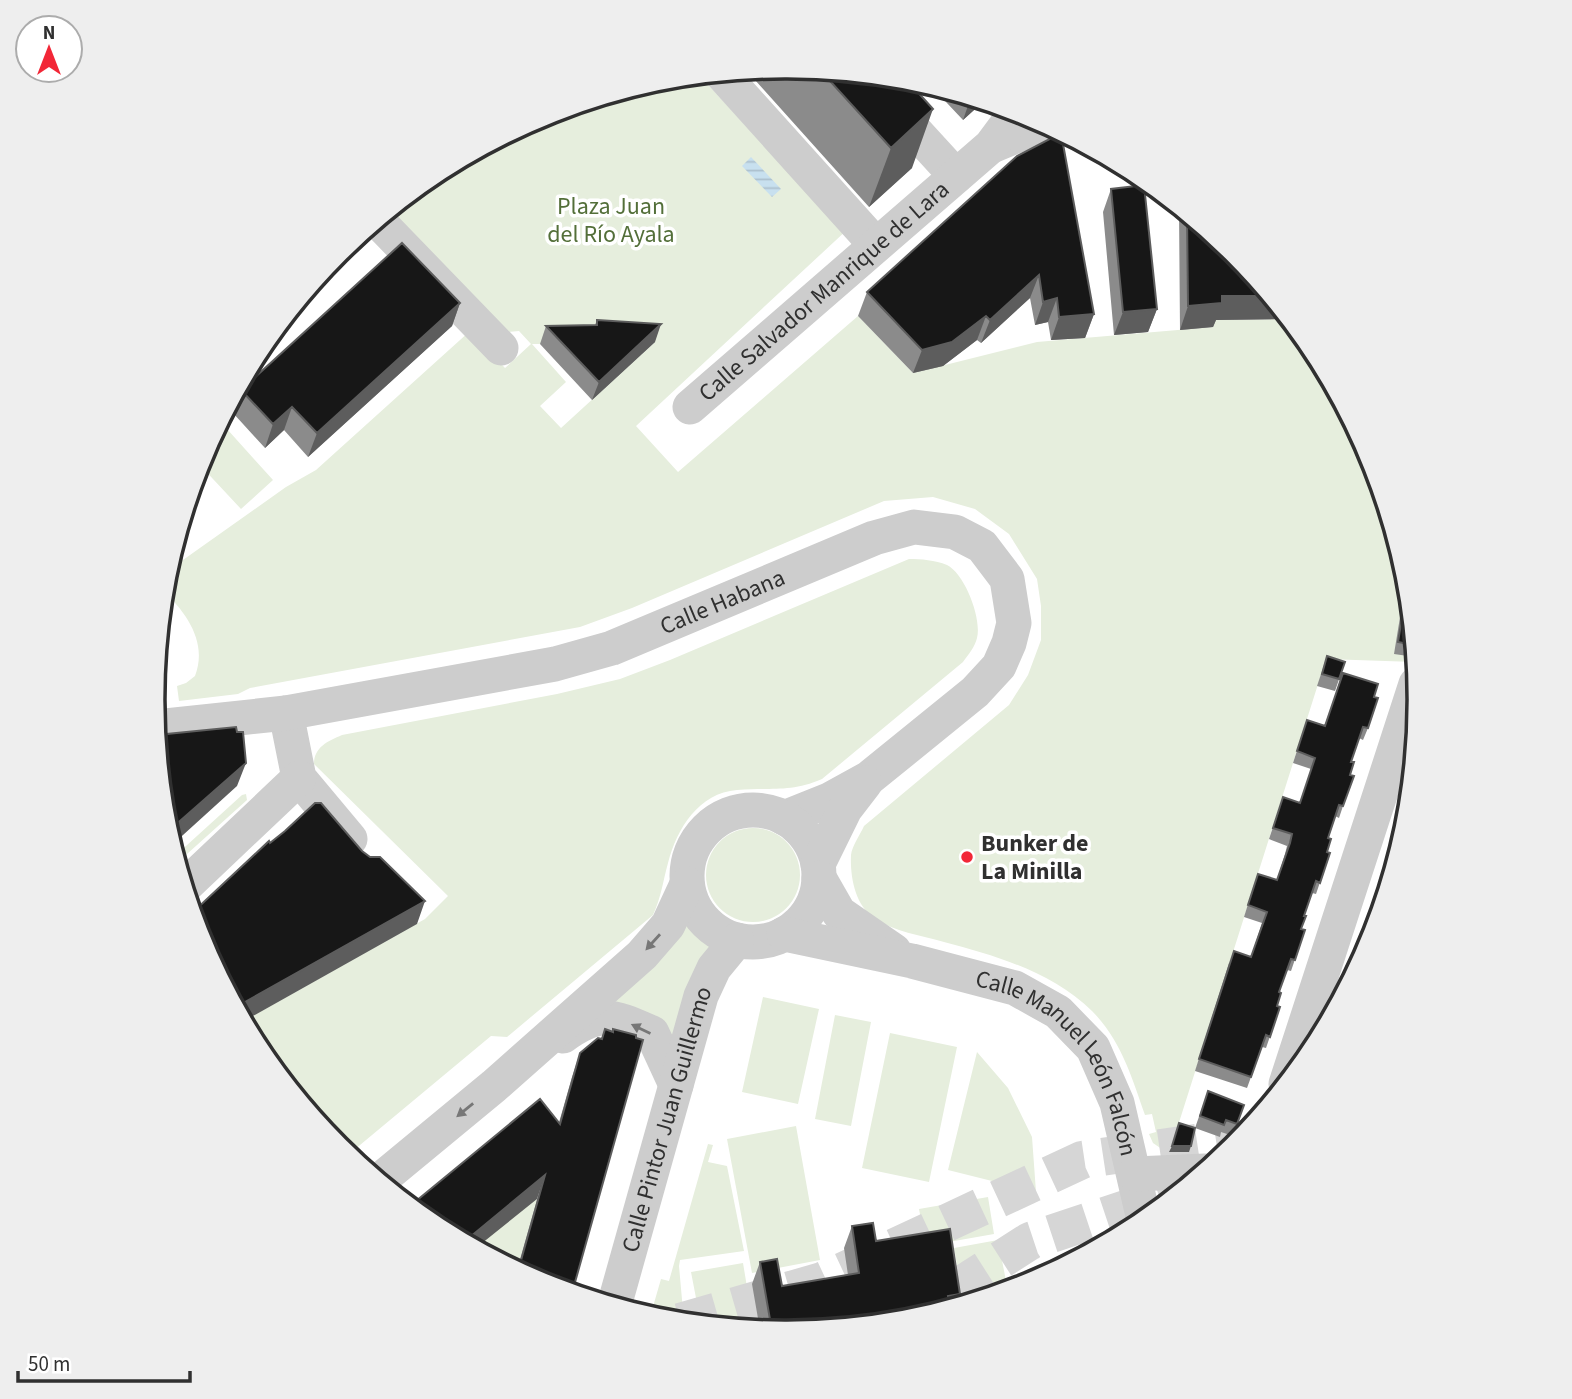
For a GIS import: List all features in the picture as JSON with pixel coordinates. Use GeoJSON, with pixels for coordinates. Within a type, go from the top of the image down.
{"type":"FeatureCollection","features":[{"type":"Feature","properties":{"kind":"street"},"geometry":{"type":"LineString","coordinates":[[729,82],[876,245]]}},
{"type":"Feature","properties":{"kind":"street","name":"Calle Salvador Manrique de Lara"},"geometry":{"type":"LineString","coordinates":[[873,85],[956,176]]}},
{"type":"Feature","properties":{"kind":"street","name":"Calle Salvador Manrique de Lara"},"geometry":{"type":"LineString","coordinates":[[690,407],[990,146],[1010,121]]}},
{"type":"Feature","properties":{"kind":"street","name":"Calle Salvador Manrique de Lara"},"geometry":{"type":"LineString","coordinates":[[990,146],[1031,129]]}},
{"type":"Feature","properties":{"kind":"street"},"geometry":{"type":"LineString","coordinates":[[384,227],[500,348]]}},
{"type":"Feature","properties":{"kind":"street","name":"Calle Habana"},"geometry":{"type":"LineString","coordinates":[[166,726],[286,713],[555,664],[612,648],[874,538],[914,527],[955,532],[982,546],[1007,579],[1014,623],[999,666],[975,692],[869,778],[829,800],[784,818]]}},
{"type":"Feature","properties":{"kind":"street"},"geometry":{"type":"LineString","coordinates":[[286,713],[299,778],[368,861]]}},
{"type":"Feature","properties":{"kind":"street"},"geometry":{"type":"LineString","coordinates":[[1297,1051],[1406,714]]}},
{"type":"Feature","properties":{"kind":"street"},"geometry":{"type":"LineString","coordinates":[[192,879],[299,778]]}},
{"type":"Feature","properties":{"kind":"street","name":"Calle Habana"},"geometry":{"type":"LineString","coordinates":[[819,871],[845,809],[869,778]]}},
{"type":"Feature","properties":{"kind":"street"},"geometry":{"type":"LineString","coordinates":[[819,871],[815,900],[802,920],[784,934],[753,942],[737,940],[719,932],[704,920],[693,903],[687,884],[688,864],[695,844],[708,828],[724,817],[744,810],[765,811],[784,818],[800,830],[812,845],[819,871],[839,913],[912,961]]}},
{"type":"Feature","properties":{"kind":"street"},"geometry":{"type":"LineString","coordinates":[[387,1174],[494,1086],[642,955],[668,925],[687,884]]}},
{"type":"Feature","properties":{"kind":"street"},"geometry":{"type":"LineString","coordinates":[[784,934],[912,961]]}},
{"type":"Feature","properties":{"kind":"street","name":"Calle Pintor Juan Guillermo"},"geometry":{"type":"LineString","coordinates":[[617,1296],[701,996],[714,968],[737,940]]}},
{"type":"Feature","properties":{"kind":"street","name":"Calle Manuel León Falcón"},"geometry":{"type":"LineString","coordinates":[[912,961],[1015,989],[1058,1012],[1093,1048],[1117,1103],[1142,1208]]}},
{"type":"Feature","properties":{"kind":"street"},"geometry":{"type":"LineString","coordinates":[[494,1086],[584,1021],[617,1018],[652,1033],[676,1085]]}},
{"type":"Feature","properties":{"kind":"street"},"geometry":{"type":"LineString","coordinates":[[1135,1174],[1188,1172]]}},
{"type":"Feature","properties":{"kind":"green space","name":"Plaza Juan del Río Ayala"},"geometry":{"type":"Polygon","coordinates":[[[707,84],[817,203],[849,228],[636,426],[678,472],[858,316],[913,373],[1037,342],[1213,327],[1213,320],[1276,319],[1324,389],[1343,425],[1374,500],[1395,578],[1405,662],[1326,659],[1169,1154],[1153,1143],[1149,1134],[1156,1132],[1152,1114],[1145,1115],[1125,1060],[1111,1034],[1076,997],[1023,967],[964,947],[890,927],[874,918],[862,906],[855,890],[851,855],[864,826],[1009,705],[1028,675],[1041,640],[1041,606],[1037,579],[1009,534],[975,509],[933,497],[884,501],[632,608],[580,627],[250,688],[238,694],[179,701],[177,686],[195,676],[199,651],[193,629],[173,602],[181,562],[286,487],[316,470],[470,331],[505,368],[531,344],[519,331],[497,333],[392,220],[441,183],[511,143],[548,126],[625,100],[707,84]],[[654,343],[532,344],[566,382],[540,406],[561,428],[654,343]]]}},
{"type":"Feature","properties":{"kind":"green space"},"geometry":{"type":"Polygon","coordinates":[[[227,429],[273,480],[241,509],[208,474],[227,429]]]}},
{"type":"Feature","properties":{"kind":"green space"},"geometry":{"type":"Polygon","coordinates":[[[909,559],[938,562],[954,570],[966,587],[977,620],[975,645],[963,662],[822,779],[790,788],[723,793],[701,805],[677,837],[653,915],[507,1037],[491,1036],[357,1147],[319,1109],[252,1016],[425,919],[448,896],[314,764],[316,753],[327,742],[342,735],[557,694],[620,679],[909,559]]]}},
{"type":"Feature","properties":{"kind":"green space"},"geometry":{"type":"Polygon","coordinates":[[[246,794],[247,800],[185,856],[183,848],[246,794]]]}},
{"type":"Feature","properties":{"kind":"green space"},"geometry":{"type":"Polygon","coordinates":[[[753,828],[771,832],[786,842],[796,857],[800,875],[796,893],[786,908],[771,918],[753,922],[735,918],[720,908],[710,893],[706,875],[710,857],[720,842],[735,832],[753,828]]]}},
{"type":"Feature","properties":{"kind":"green space"},"geometry":{"type":"Polygon","coordinates":[[[688,919],[696,930],[714,945],[675,1048],[584,1011],[688,919]]]}},
{"type":"Feature","properties":{"kind":"green space"},"geometry":{"type":"Polygon","coordinates":[[[763,997],[819,1009],[798,1104],[742,1092],[763,997]]]}},
{"type":"Feature","properties":{"kind":"green space"},"geometry":{"type":"Polygon","coordinates":[[[835,1015],[871,1022],[851,1126],[815,1119],[835,1015]]]}},
{"type":"Feature","properties":{"kind":"green space"},"geometry":{"type":"Polygon","coordinates":[[[890,1033],[957,1047],[929,1182],[862,1168],[890,1033]]]}},
{"type":"Feature","properties":{"kind":"green space"},"geometry":{"type":"Polygon","coordinates":[[[977,1052],[1008,1088],[1032,1137],[1036,1192],[948,1170],[977,1052]]]}},
{"type":"Feature","properties":{"kind":"green space"},"geometry":{"type":"Polygon","coordinates":[[[796,1126],[820,1260],[752,1273],[727,1139],[796,1126]]]}},
{"type":"Feature","properties":{"kind":"green space"},"geometry":{"type":"Polygon","coordinates":[[[708,1144],[713,1145],[708,1162],[727,1166],[744,1251],[680,1260],[683,1311],[653,1305],[661,1279],[669,1281],[708,1144]]]}},
{"type":"Feature","properties":{"kind":"green space"},"geometry":{"type":"Polygon","coordinates":[[[538,1197],[520,1260],[484,1241],[538,1197]]]}},
{"type":"Feature","properties":{"kind":"green space"},"geometry":{"type":"Polygon","coordinates":[[[988,1197],[994,1234],[926,1246],[919,1209],[988,1197]]]}},
{"type":"Feature","properties":{"kind":"green space"},"geometry":{"type":"Polygon","coordinates":[[[998,1240],[1006,1280],[962,1294],[954,1248],[998,1240]]]}},
{"type":"Feature","properties":{"kind":"green space"},"geometry":{"type":"Polygon","coordinates":[[[743,1263],[752,1319],[699,1314],[691,1272],[743,1263]]]}},
{"type":"Feature","properties":{"kind":"water"},"geometry":{"type":"Polygon","coordinates":[[[751,157],[781,189],[772,197],[742,166],[751,157]]]}},
{"type":"Feature","properties":{"kind":"building"},"geometry":{"type":"Polygon","coordinates":[[[829,80],[919,94],[933,109],[891,148],[829,80]]]}},
{"type":"Feature","properties":{"kind":"building"},"geometry":{"type":"Polygon","coordinates":[[[1051,138],[1063,144],[1094,314],[1059,317],[1057,298],[1043,302],[1039,275],[990,320],[986,316],[952,342],[922,350],[867,292],[1017,156],[1051,138]]]}},
{"type":"Feature","properties":{"kind":"building"},"geometry":{"type":"Polygon","coordinates":[[[1135,186],[1145,193],[1157,309],[1123,312],[1111,189],[1135,186]]]}},
{"type":"Feature","properties":{"kind":"building"},"geometry":{"type":"Polygon","coordinates":[[[1187,226],[1258,296],[1222,296],[1222,303],[1188,306],[1187,226]]]}},
{"type":"Feature","properties":{"kind":"building"},"geometry":{"type":"Polygon","coordinates":[[[402,243],[460,303],[317,433],[292,407],[273,424],[245,394],[257,376],[402,243]]]}},
{"type":"Feature","properties":{"kind":"building"},"geometry":{"type":"Polygon","coordinates":[[[597,320],[661,324],[599,382],[546,326],[597,325],[597,320]]]}},
{"type":"Feature","properties":{"kind":"building"},"geometry":{"type":"Polygon","coordinates":[[[1401,621],[1403,643],[1398,642],[1401,621]]]}},
{"type":"Feature","properties":{"kind":"building"},"geometry":{"type":"Polygon","coordinates":[[[1327,656],[1345,662],[1339,679],[1322,674],[1327,656]]]}},
{"type":"Feature","properties":{"kind":"building"},"geometry":{"type":"Polygon","coordinates":[[[1343,673],[1378,684],[1374,697],[1378,698],[1368,728],[1363,727],[1351,762],[1354,762],[1350,775],[1354,776],[1343,806],[1339,805],[1328,838],[1331,839],[1327,852],[1330,853],[1320,883],[1316,881],[1304,916],[1301,929],[1305,930],[1295,960],[1291,959],[1279,992],[1281,993],[1277,1006],[1280,1007],[1270,1037],[1266,1035],[1251,1077],[1199,1059],[1234,951],[1251,957],[1267,912],[1248,905],[1258,874],[1277,880],[1290,843],[1292,834],[1273,828],[1283,797],[1300,803],[1315,758],[1297,751],[1307,720],[1325,726],[1343,673]]]}},
{"type":"Feature","properties":{"kind":"building"},"geometry":{"type":"Polygon","coordinates":[[[236,727],[237,732],[243,732],[246,763],[178,823],[171,781],[167,734],[236,727]]]}},
{"type":"Feature","properties":{"kind":"building"},"geometry":{"type":"Polygon","coordinates":[[[315,803],[321,803],[362,851],[370,857],[380,857],[425,901],[244,1002],[200,905],[269,841],[270,843],[315,803]]]}},
{"type":"Feature","properties":{"kind":"building"},"geometry":{"type":"Polygon","coordinates":[[[605,1029],[613,1032],[613,1029],[636,1035],[636,1038],[643,1040],[575,1283],[521,1261],[545,1175],[473,1235],[418,1199],[540,1099],[560,1124],[580,1053],[598,1038],[602,1039],[605,1029]]]}},
{"type":"Feature","properties":{"kind":"building"},"geometry":{"type":"Polygon","coordinates":[[[1208,1091],[1244,1105],[1237,1124],[1226,1120],[1224,1125],[1200,1116],[1208,1091]]]}},
{"type":"Feature","properties":{"kind":"building"},"geometry":{"type":"Polygon","coordinates":[[[1179,1123],[1195,1128],[1191,1146],[1172,1146],[1179,1123]]]}},
{"type":"Feature","properties":{"kind":"building"},"geometry":{"type":"Polygon","coordinates":[[[873,1223],[876,1241],[950,1229],[960,1294],[867,1315],[770,1320],[760,1262],[777,1259],[782,1286],[859,1273],[852,1226],[873,1223]]]}},
{"type":"Feature","properties":{"kind":"tunnel"},"geometry":{"type":"LineString","coordinates":[[705,1315],[822,1281],[1082,1160],[1224,1139]]}},
{"type":"Feature","properties":{"kind":"tunnel"},"geometry":{"type":"LineString","coordinates":[[935,1302],[1030,1241],[1153,1200]]}},
{"type":"Feature","properties":{"kind":"place","name":"Bunker de La Minilla"},"geometry":{"type":"Point","coordinates":[967,857]}}]}
